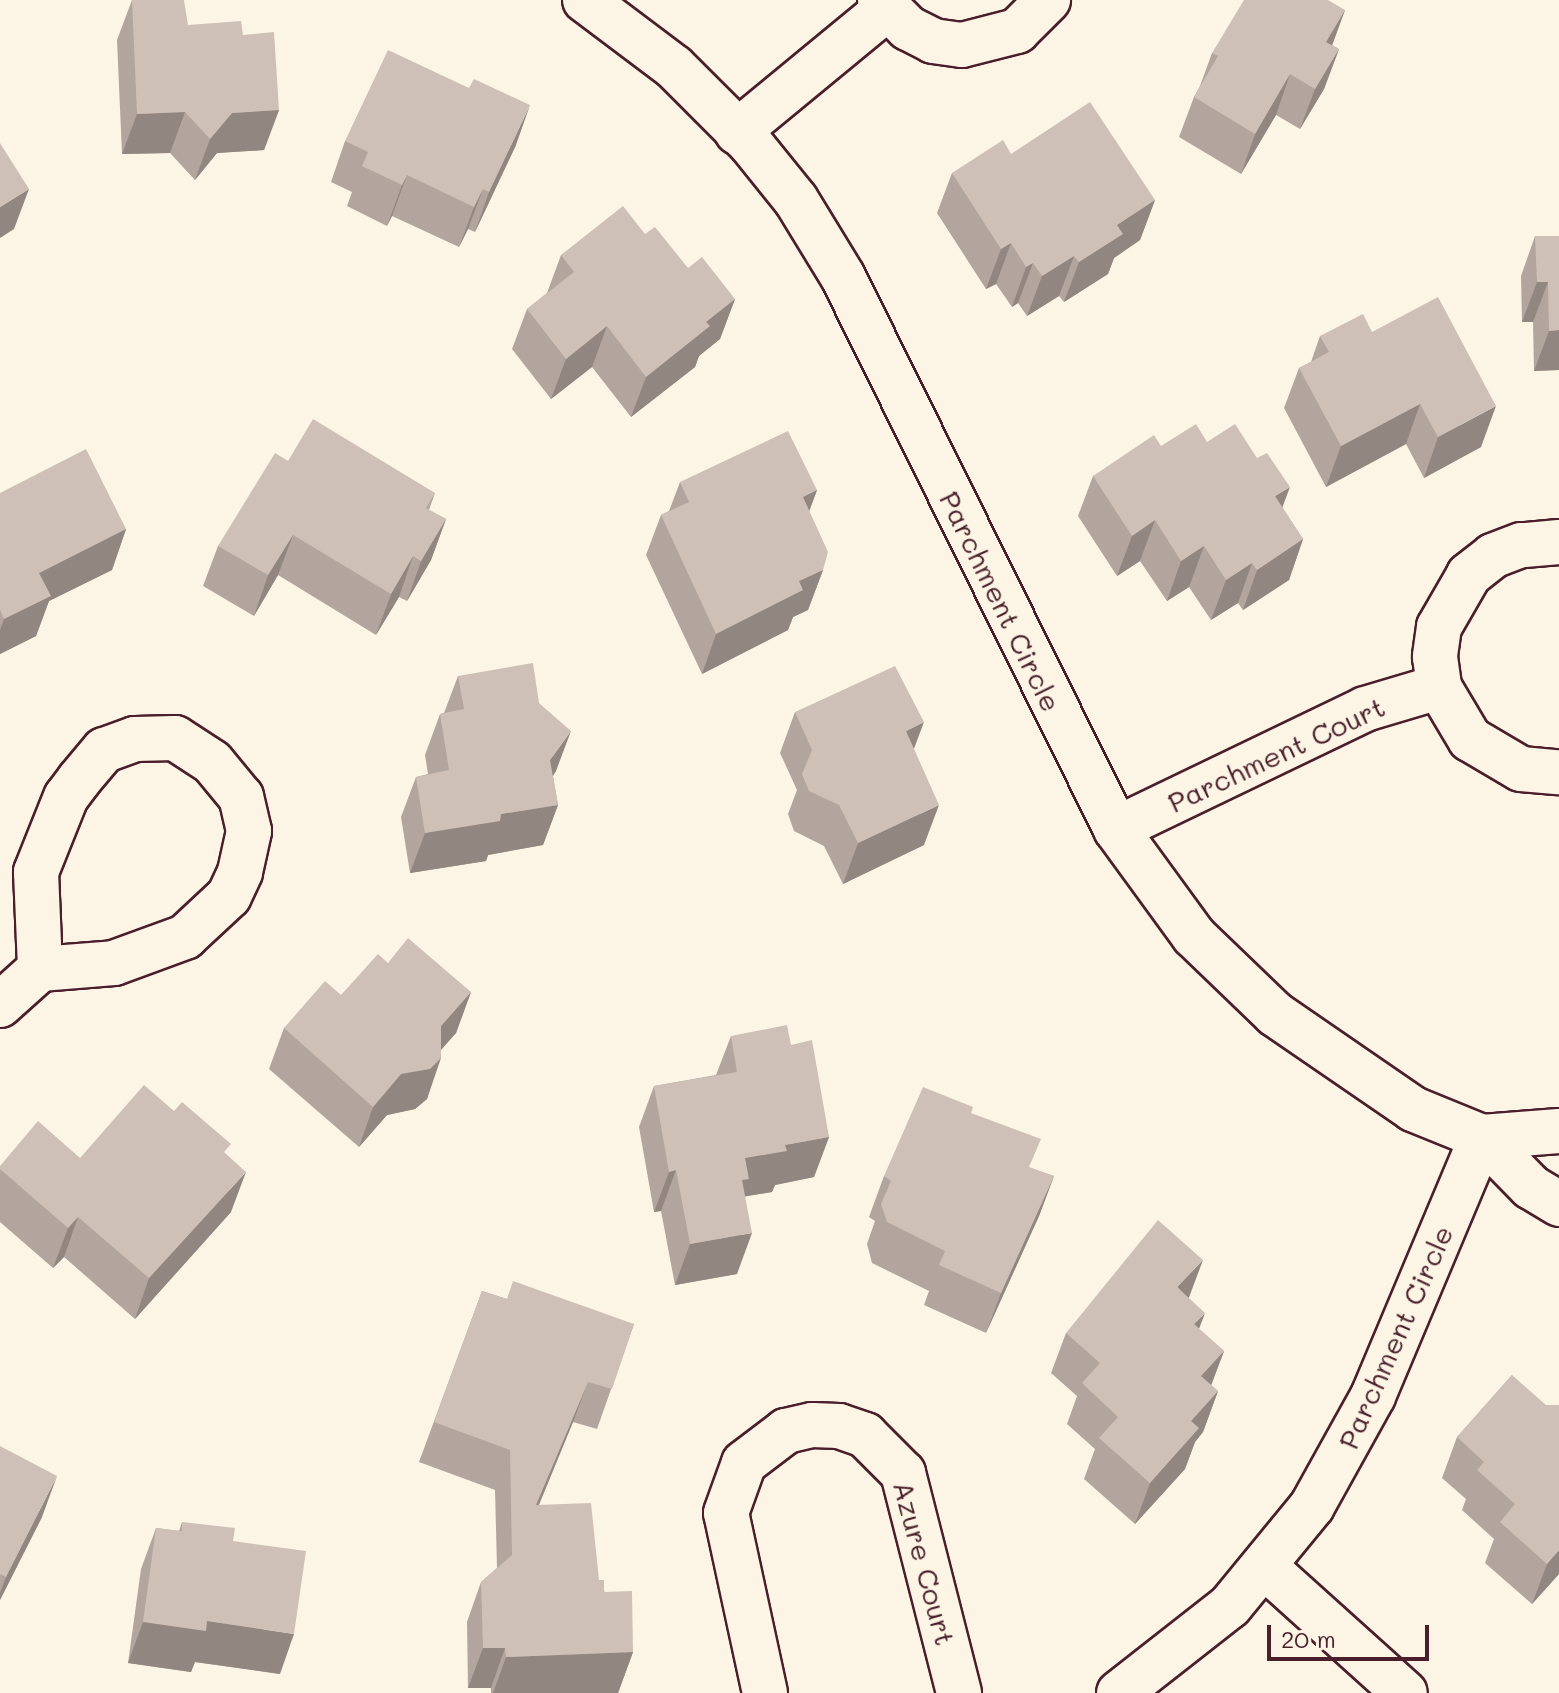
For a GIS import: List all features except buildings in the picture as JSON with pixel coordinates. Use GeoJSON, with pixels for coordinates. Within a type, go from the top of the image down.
{"type":"FeatureCollection","features":[{"type":"Feature","properties":{"kind":"street","name":"Parchment Circle"},"geometry":{"type":"LineString","coordinates":[[585,0],[674,67],[737,132],[796,200],[843,277],[1116,829],[1194,936],[1275,1014],[1413,1109],[1482,1137],[1531,1187],[1559,1204]]}},
{"type":"Feature","properties":{"kind":"street"},"geometry":{"type":"LineString","coordinates":[[737,132],[883,5],[933,41],[962,45],[1017,31],[1048,0]]}},
{"type":"Feature","properties":{"kind":"street"},"geometry":{"type":"LineString","coordinates":[[1559,542],[1521,545],[1493,556],[1469,575],[1439,627],[1439,687],[1470,739],[1493,757],[1521,769],[1559,772]]}},
{"type":"Feature","properties":{"kind":"street","name":"Parchment Court"},"geometry":{"type":"LineString","coordinates":[[1116,829],[1365,709],[1439,687]]}},
{"type":"Feature","properties":{"kind":"street"},"geometry":{"type":"LineString","coordinates":[[0,1005],[40,969],[137,957],[185,937],[229,896],[249,831],[241,797],[212,762],[175,738],[135,739],[104,750],[66,797],[36,872],[40,969]]}},
{"type":"Feature","properties":{"kind":"street","name":"Parchment Circle"},"geometry":{"type":"LineString","coordinates":[[1482,1137],[1559,1131]]}},
{"type":"Feature","properties":{"kind":"street","name":"Parchment Circle"},"geometry":{"type":"LineString","coordinates":[[1119,1693],[1230,1606],[1312,1506],[1373,1396],[1482,1137]]}},
{"type":"Feature","properties":{"kind":"street","name":"Azure Court"},"geometry":{"type":"LineString","coordinates":[[765,1693],[726,1513],[732,1487],[753,1454],[786,1431],[812,1425],[839,1426],[865,1435],[903,1473],[959,1693]]}},
{"type":"Feature","properties":{"kind":"street"},"geometry":{"type":"LineString","coordinates":[[1265,1567],[1405,1693]]}}]}
